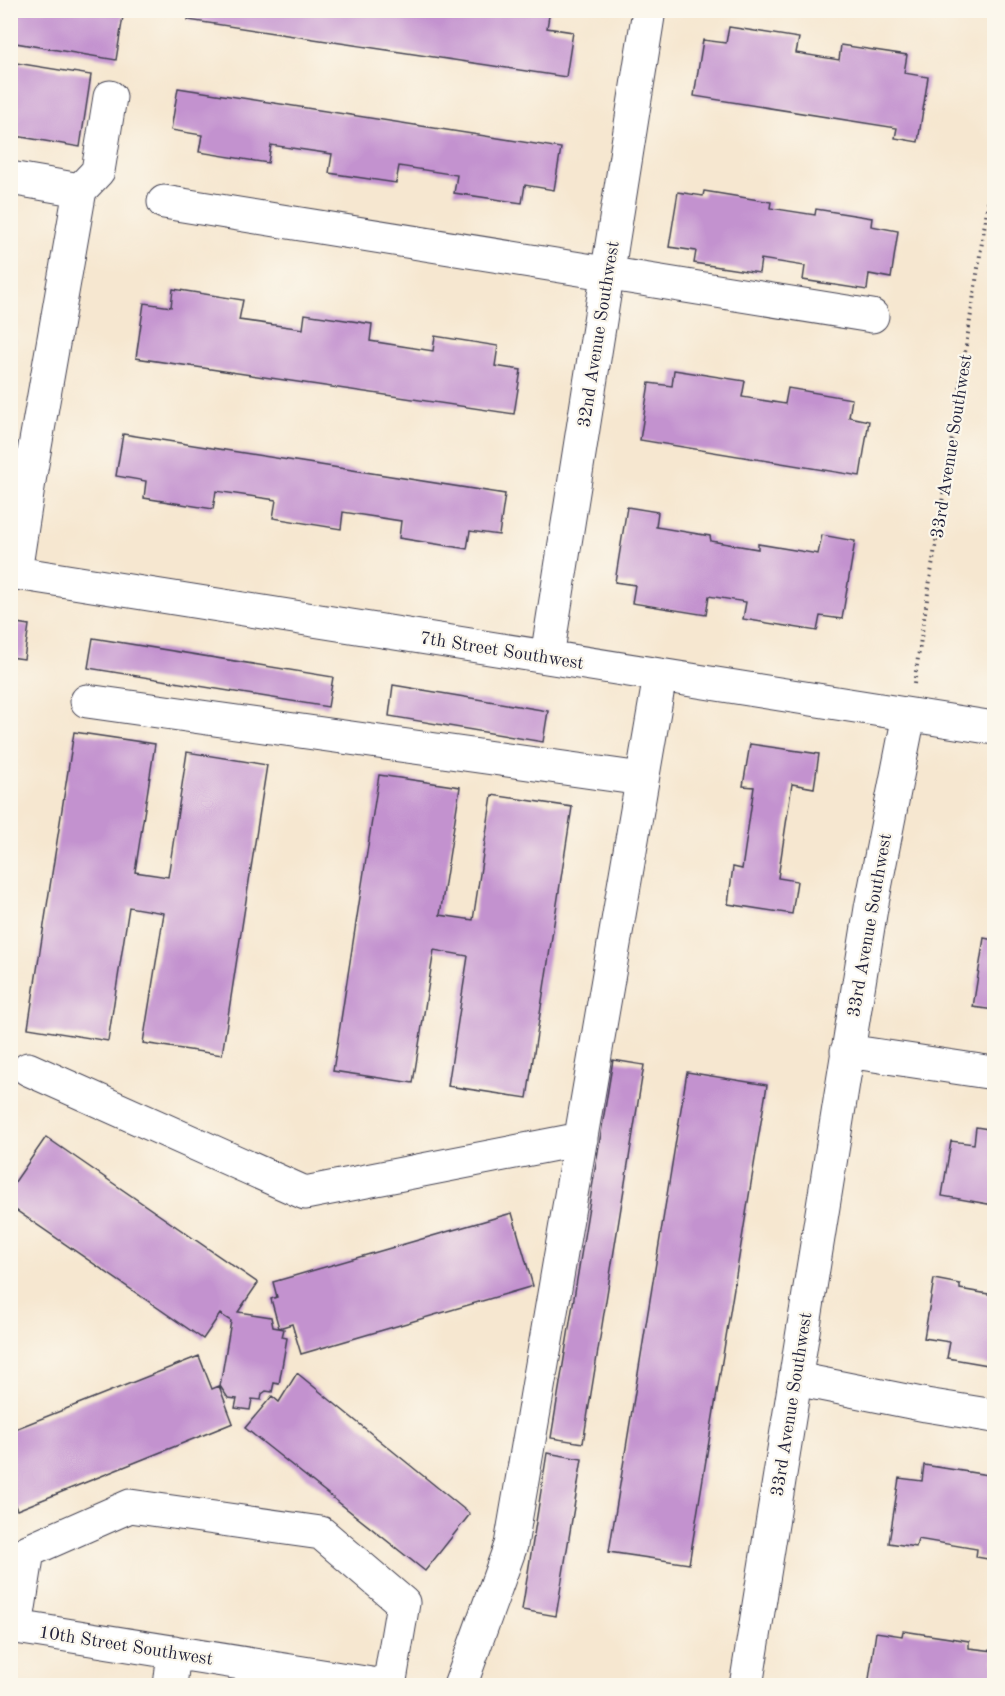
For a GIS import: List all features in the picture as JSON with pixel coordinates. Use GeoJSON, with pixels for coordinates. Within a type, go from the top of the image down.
{"type":"FeatureCollection","features":[{"type":"Feature","properties":{"kind":"street","name":"32nd Avenue Southwest"},"geometry":{"type":"LineString","coordinates":[[547,657],[649,10]]}},
{"type":"Feature","properties":{"kind":"street"},"geometry":{"type":"LineString","coordinates":[[13,572],[20,480],[80,190],[98,171],[110,97]]}},
{"type":"Feature","properties":{"kind":"street"},"geometry":{"type":"LineString","coordinates":[[10,178],[80,190]]}},
{"type":"Feature","properties":{"kind":"street"},"geometry":{"type":"LineString","coordinates":[[164,202],[872,316]]}},
{"type":"Feature","properties":{"kind":"street","name":"7th Street Southwest"},"geometry":{"type":"LineString","coordinates":[[13,572],[994,728]]}},
{"type":"Feature","properties":{"kind":"street"},"geometry":{"type":"LineString","coordinates":[[460,1686],[511,1545],[660,676]]}},
{"type":"Feature","properties":{"kind":"street"},"geometry":{"type":"LineString","coordinates":[[87,701],[642,779]]}},
{"type":"Feature","properties":{"kind":"street","name":"33rd Avenue Southwest"},"geometry":{"type":"LineString","coordinates":[[746,1686],[871,908],[909,715]]}},
{"type":"Feature","properties":{"kind":"street"},"geometry":{"type":"LineString","coordinates":[[847,1051],[994,1073]]}},
{"type":"Feature","properties":{"kind":"street"},"geometry":{"type":"LineString","coordinates":[[28,1069],[305,1193],[581,1139]]}},
{"type":"Feature","properties":{"kind":"street"},"geometry":{"type":"LineString","coordinates":[[796,1379],[926,1406],[994,1416]]}},
{"type":"Feature","properties":{"kind":"street"},"geometry":{"type":"LineString","coordinates":[[13,1627],[28,1551],[130,1506],[321,1533],[403,1603],[389,1686]]}},
{"type":"Feature","properties":{"kind":"street","name":"10th Street Southwest"},"geometry":{"type":"LineString","coordinates":[[13,1627],[384,1686]]}},
{"type":"Feature","properties":{"kind":"street"},"geometry":{"type":"LineString","coordinates":[[170,1686],[174,1652]]}},
{"type":"Feature","properties":{"kind":"path","name":"33rd Avenue Southwest"},"geometry":{"type":"LineString","coordinates":[[909,715],[994,164]]}},
{"type":"Feature","properties":{"kind":"building"},"geometry":{"type":"Polygon","coordinates":[[[10,10],[124,10],[116,60],[10,42],[10,10]]]}},
{"type":"Feature","properties":{"kind":"building"},"geometry":{"type":"Polygon","coordinates":[[[190,10],[467,10],[485,13],[486,10],[550,10],[547,28],[573,32],[566,77],[188,20],[190,10]]]}},
{"type":"Feature","properties":{"kind":"building"},"geometry":{"type":"Polygon","coordinates":[[[729,27],[799,38],[796,53],[839,60],[841,45],[907,55],[904,73],[928,77],[918,142],[895,138],[897,128],[694,96],[703,40],[726,43],[729,27]]]}},
{"type":"Feature","properties":{"kind":"building"},"geometry":{"type":"Polygon","coordinates":[[[10,62],[91,75],[80,147],[10,135],[10,62]]]}},
{"type":"Feature","properties":{"kind":"building"},"geometry":{"type":"Polygon","coordinates":[[[178,88],[561,148],[554,190],[525,185],[522,203],[454,193],[457,175],[399,166],[396,183],[329,173],[332,154],[271,145],[268,163],[199,152],[202,135],[171,130],[178,88]]]}},
{"type":"Feature","properties":{"kind":"building"},"geometry":{"type":"Polygon","coordinates":[[[704,191],[771,202],[770,208],[815,215],[816,209],[872,218],[871,226],[898,231],[891,278],[869,274],[867,290],[803,280],[805,266],[761,259],[759,273],[694,263],[696,251],[669,247],[678,192],[703,196],[704,191]]]}},
{"type":"Feature","properties":{"kind":"building"},"geometry":{"type":"Polygon","coordinates":[[[173,289],[243,300],[239,320],[303,329],[305,314],[372,324],[370,341],[433,351],[435,336],[498,346],[495,366],[521,370],[514,414],[136,358],[144,303],[171,307],[173,289]]]}},
{"type":"Feature","properties":{"kind":"building"},"geometry":{"type":"Polygon","coordinates":[[[10,339],[15,339],[12,359],[10,359],[10,339]]]}},
{"type":"Feature","properties":{"kind":"building"},"geometry":{"type":"Polygon","coordinates":[[[674,370],[745,381],[742,397],[785,404],[788,388],[852,399],[849,417],[869,421],[860,476],[640,440],[649,383],[672,386],[674,370]]]}},
{"type":"Feature","properties":{"kind":"building"},"geometry":{"type":"Polygon","coordinates":[[[123,434],[505,494],[499,535],[470,531],[467,549],[399,538],[401,521],[343,512],[341,529],[273,518],[276,500],[216,491],[213,509],[144,498],[146,481],[116,476],[123,434]]]}},
{"type":"Feature","properties":{"kind":"building"},"geometry":{"type":"Polygon","coordinates":[[[627,507],[658,512],[656,527],[710,536],[711,541],[758,549],[758,544],[818,554],[822,535],[855,541],[842,619],[820,616],[817,631],[743,619],[746,602],[709,596],[706,615],[632,603],[635,585],[615,582],[627,507]]]}},
{"type":"Feature","properties":{"kind":"building"},"geometry":{"type":"Polygon","coordinates":[[[10,622],[29,625],[24,659],[10,657],[10,622]]]}},
{"type":"Feature","properties":{"kind":"building"},"geometry":{"type":"Polygon","coordinates":[[[93,638],[333,677],[328,707],[88,668],[93,638]]]}},
{"type":"Feature","properties":{"kind":"building"},"geometry":{"type":"Polygon","coordinates":[[[393,685],[548,711],[543,742],[389,716],[393,685]]]}},
{"type":"Feature","properties":{"kind":"building"},"geometry":{"type":"Polygon","coordinates":[[[74,732],[155,744],[135,872],[168,877],[187,752],[267,765],[222,1055],[143,1043],[164,913],[129,907],[108,1041],[28,1028],[74,732]]]}},
{"type":"Feature","properties":{"kind":"building"},"geometry":{"type":"Polygon","coordinates":[[[750,744],[819,754],[814,788],[792,784],[778,878],[797,881],[792,914],[728,904],[733,867],[742,869],[754,787],[743,786],[750,744]]]}},
{"type":"Feature","properties":{"kind":"building"},"geometry":{"type":"Polygon","coordinates":[[[379,775],[460,787],[440,915],[473,920],[492,795],[572,807],[527,1098],[448,1086],[468,956],[434,950],[413,1083],[333,1071],[379,775]]]}},
{"type":"Feature","properties":{"kind":"building"},"geometry":{"type":"Polygon","coordinates":[[[984,938],[994,940],[994,1010],[973,1007],[984,938]]]}},
{"type":"Feature","properties":{"kind":"building"},"geometry":{"type":"Polygon","coordinates":[[[613,1060],[644,1065],[583,1443],[551,1438],[613,1060]]]}},
{"type":"Feature","properties":{"kind":"building"},"geometry":{"type":"Polygon","coordinates":[[[687,1072],[767,1085],[689,1564],[609,1552],[687,1072]]]}},
{"type":"Feature","properties":{"kind":"building"},"geometry":{"type":"Polygon","coordinates":[[[976,1127],[994,1130],[994,1205],[942,1196],[951,1141],[974,1144],[976,1127]]]}},
{"type":"Feature","properties":{"kind":"building"},"geometry":{"type":"Polygon","coordinates":[[[46,1137],[258,1283],[238,1312],[271,1317],[273,1327],[284,1329],[282,1337],[287,1338],[279,1384],[274,1383],[272,1392],[266,1391],[262,1394],[261,1400],[252,1399],[250,1410],[235,1408],[237,1399],[228,1398],[220,1386],[231,1321],[220,1314],[203,1339],[10,1206],[10,1189],[46,1137]]]}},
{"type":"Feature","properties":{"kind":"building"},"geometry":{"type":"Polygon","coordinates":[[[512,1213],[533,1286],[301,1354],[292,1324],[279,1328],[271,1299],[277,1297],[273,1282],[512,1213]]]}},
{"type":"Feature","properties":{"kind":"building"},"geometry":{"type":"Polygon","coordinates":[[[934,1279],[960,1284],[960,1289],[994,1295],[994,1366],[947,1358],[950,1342],[924,1338],[934,1279]]]}},
{"type":"Feature","properties":{"kind":"building"},"geometry":{"type":"Polygon","coordinates":[[[199,1356],[212,1389],[219,1386],[233,1423],[17,1510],[10,1494],[10,1431],[199,1356]]]}},
{"type":"Feature","properties":{"kind":"building"},"geometry":{"type":"Polygon","coordinates":[[[297,1373],[470,1514],[425,1571],[245,1428],[272,1396],[279,1402],[297,1373]]]}},
{"type":"Feature","properties":{"kind":"building"},"geometry":{"type":"Polygon","coordinates":[[[547,1453],[582,1459],[556,1616],[522,1610],[547,1453]]]}},
{"type":"Feature","properties":{"kind":"building"},"geometry":{"type":"Polygon","coordinates":[[[924,1465],[994,1476],[992,1491],[994,1492],[994,1560],[976,1557],[977,1549],[918,1539],[916,1547],[889,1543],[899,1478],[922,1481],[924,1465]]]}},
{"type":"Feature","properties":{"kind":"building"},"geometry":{"type":"Polygon","coordinates":[[[903,1631],[969,1641],[969,1648],[994,1651],[994,1686],[868,1686],[876,1632],[902,1636],[903,1631]]]}}]}
